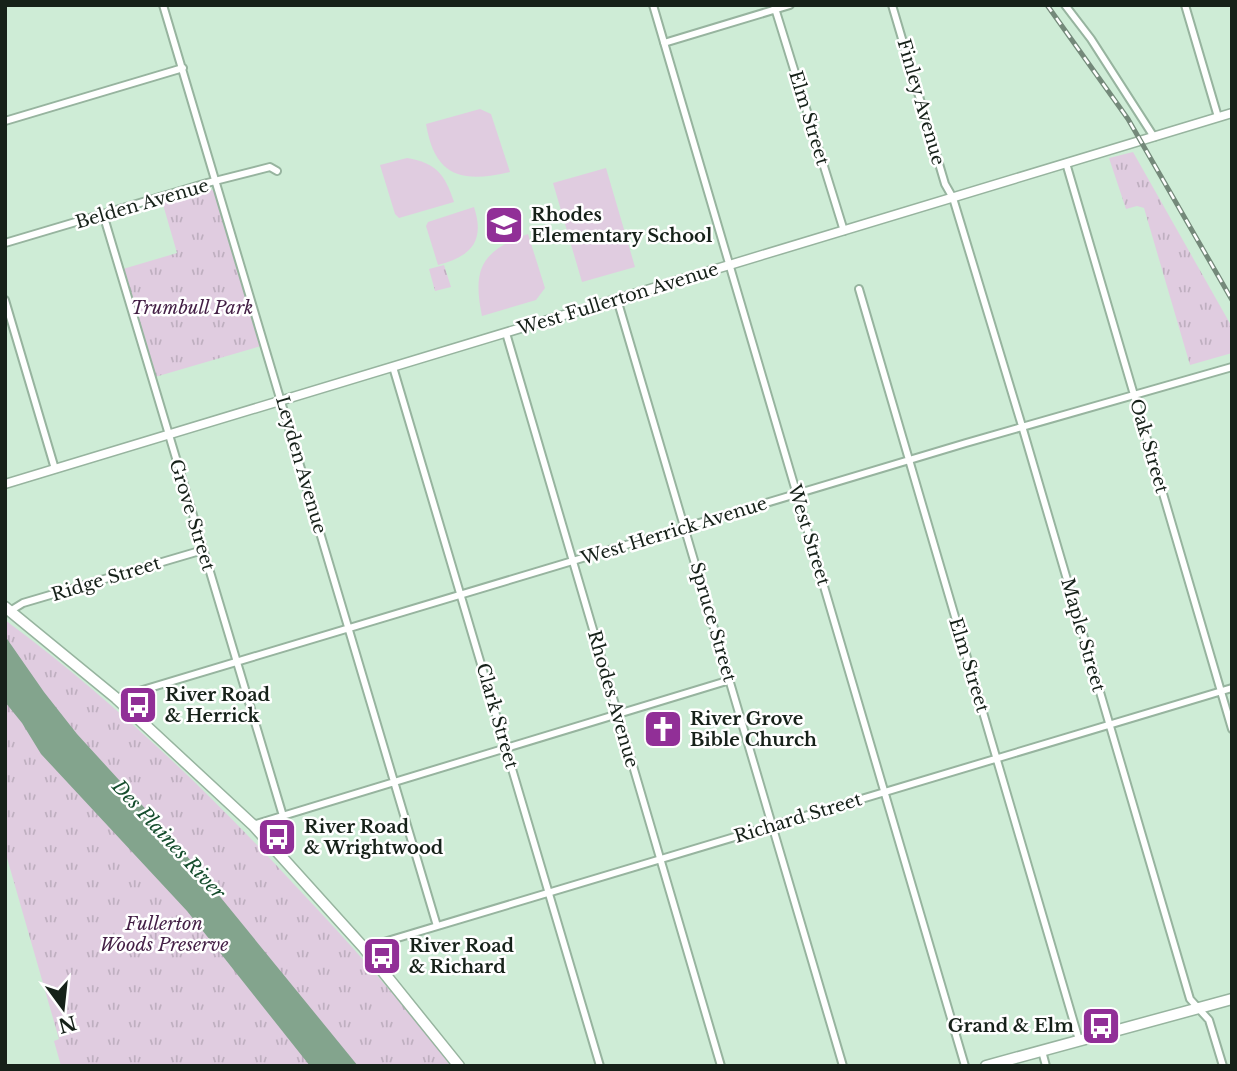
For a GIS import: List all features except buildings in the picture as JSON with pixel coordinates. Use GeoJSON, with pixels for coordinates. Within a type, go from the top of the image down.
{"type":"FeatureCollection","features":[{"type":"Feature","properties":{"kind":"main road"},"geometry":{"type":"LineString","coordinates":[[7,608],[116,698],[253,825],[364,948],[459,1066]]}},
{"type":"Feature","properties":{"kind":"main road"},"geometry":{"type":"LineString","coordinates":[[986,1066],[1232,999]]}},
{"type":"Feature","properties":{"kind":"street","name":"Leyden Avenue"},"geometry":{"type":"LineString","coordinates":[[163,5],[218,182],[437,926]]}},
{"type":"Feature","properties":{"kind":"street","name":"West Street"},"geometry":{"type":"LineString","coordinates":[[653,5],[965,1066]]}},
{"type":"Feature","properties":{"kind":"street"},"geometry":{"type":"LineString","coordinates":[[664,43],[775,7],[790,5]]}},
{"type":"Feature","properties":{"kind":"street","name":"Finley Avenue"},"geometry":{"type":"LineString","coordinates":[[892,5],[945,184],[953,198]]}},
{"type":"Feature","properties":{"kind":"street"},"geometry":{"type":"LineString","coordinates":[[1065,5],[1091,39],[1154,137]]}},
{"type":"Feature","properties":{"kind":"street"},"geometry":{"type":"LineString","coordinates":[[1185,5],[1219,117]]}},
{"type":"Feature","properties":{"kind":"street","name":"Elm Street"},"geometry":{"type":"LineString","coordinates":[[775,7],[844,230]]}},
{"type":"Feature","properties":{"kind":"street"},"geometry":{"type":"LineString","coordinates":[[5,121],[183,68]]}},
{"type":"Feature","properties":{"kind":"street","name":"West Fullerton Avenue"},"geometry":{"type":"LineString","coordinates":[[5,484],[1232,113]]}},
{"type":"Feature","properties":{"kind":"street","name":"Oak Street"},"geometry":{"type":"LineString","coordinates":[[1066,163],[1232,729]]}},
{"type":"Feature","properties":{"kind":"street","name":"Belden Avenue"},"geometry":{"type":"LineString","coordinates":[[5,243],[207,183],[270,167],[277,171]]}},
{"type":"Feature","properties":{"kind":"street","name":"Maple Street"},"geometry":{"type":"LineString","coordinates":[[953,198],[1190,999],[1209,1020],[1223,1066]]}},
{"type":"Feature","properties":{"kind":"street","name":"Grove Street"},"geometry":{"type":"LineString","coordinates":[[103,214],[283,816]]}},
{"type":"Feature","properties":{"kind":"street","name":"Elm Street"},"geometry":{"type":"LineString","coordinates":[[859,289],[1079,1040]]}},
{"type":"Feature","properties":{"kind":"street","name":"Spruce Street"},"geometry":{"type":"LineString","coordinates":[[617,299],[843,1066]]}},
{"type":"Feature","properties":{"kind":"street"},"geometry":{"type":"LineString","coordinates":[[5,300],[55,469]]}},
{"type":"Feature","properties":{"kind":"street","name":"Rhodes Avenue"},"geometry":{"type":"LineString","coordinates":[[506,333],[721,1066]]}},
{"type":"Feature","properties":{"kind":"street","name":"Clark Street"},"geometry":{"type":"LineString","coordinates":[[393,367],[600,1066]]}},
{"type":"Feature","properties":{"kind":"street","name":"West Herrick Avenue"},"geometry":{"type":"LineString","coordinates":[[116,698],[1022,426],[1232,367]]}},
{"type":"Feature","properties":{"kind":"street","name":"Ridge Street"},"geometry":{"type":"LineString","coordinates":[[7,608],[203,550]]}},
{"type":"Feature","properties":{"kind":"street"},"geometry":{"type":"LineString","coordinates":[[253,825],[730,680]]}},
{"type":"Feature","properties":{"kind":"street","name":"Richard Street"},"geometry":{"type":"LineString","coordinates":[[364,948],[1232,688]]}},
{"type":"Feature","properties":{"kind":"street"},"geometry":{"type":"LineString","coordinates":[[1042,1051],[1046,1066]]}},
{"type":"Feature","properties":{"kind":"green space"},"geometry":{"type":"Polygon","coordinates":[[[480,109],[491,114],[510,172],[478,177],[465,176],[444,166],[436,156],[426,124],[480,109]]]}},
{"type":"Feature","properties":{"kind":"green space"},"geometry":{"type":"Polygon","coordinates":[[[1133,152],[1232,327],[1232,353],[1190,365],[1144,208],[1137,206],[1126,209],[1109,158],[1133,152]]]}},
{"type":"Feature","properties":{"kind":"green space"},"geometry":{"type":"Polygon","coordinates":[[[407,158],[433,167],[447,184],[454,202],[399,218],[395,214],[380,165],[407,158]]]}},
{"type":"Feature","properties":{"kind":"green space"},"geometry":{"type":"Polygon","coordinates":[[[606,168],[635,267],[582,282],[553,183],[606,168]]]}},
{"type":"Feature","properties":{"kind":"green space","name":"Trumbull Park"},"geometry":{"type":"Polygon","coordinates":[[[208,187],[216,193],[261,346],[155,377],[123,269],[177,253],[162,201],[208,187]]]}},
{"type":"Feature","properties":{"kind":"green space"},"geometry":{"type":"Polygon","coordinates":[[[474,207],[478,229],[473,245],[460,257],[438,265],[426,226],[428,222],[474,207]]]}},
{"type":"Feature","properties":{"kind":"green space"},"geometry":{"type":"Polygon","coordinates":[[[528,234],[545,288],[536,300],[482,316],[479,285],[484,263],[500,247],[528,234]]]}},
{"type":"Feature","properties":{"kind":"green space"},"geometry":{"type":"Polygon","coordinates":[[[444,265],[451,287],[435,291],[429,269],[444,265]]]}},
{"type":"Feature","properties":{"kind":"green space","name":"Fullerton Woods Preserve"},"geometry":{"type":"Polygon","coordinates":[[[5,620],[118,711],[224,811],[353,948],[451,1066],[61,1066],[54,1041],[59,1039],[5,851],[5,620]]]}},
{"type":"Feature","properties":{"kind":"water","name":"Des Plaines River"},"geometry":{"type":"Polygon","coordinates":[[[5,636],[77,734],[173,839],[358,1066],[310,1066],[187,911],[41,754],[5,702],[5,636]]]}},
{"type":"Feature","properties":{"kind":"railway"},"geometry":{"type":"LineString","coordinates":[[1047,5],[1128,119],[1232,300]]}},
{"type":"Feature","properties":{"kind":"place","name":"Rhodes Elementary School"},"geometry":{"type":"Point","coordinates":[504,225]}},
{"type":"Feature","properties":{"kind":"place","name":"River Road & Herrick"},"geometry":{"type":"Point","coordinates":[138,705]}},
{"type":"Feature","properties":{"kind":"place","name":"River Grove Bible Church"},"geometry":{"type":"Point","coordinates":[663,729]}},
{"type":"Feature","properties":{"kind":"place","name":"River Road & Wrightwood"},"geometry":{"type":"Point","coordinates":[277,837]}},
{"type":"Feature","properties":{"kind":"place","name":"River Road & Richard"},"geometry":{"type":"Point","coordinates":[382,956]}},
{"type":"Feature","properties":{"kind":"place","name":"Grand & Elm"},"geometry":{"type":"Point","coordinates":[1101,1026]}}]}
